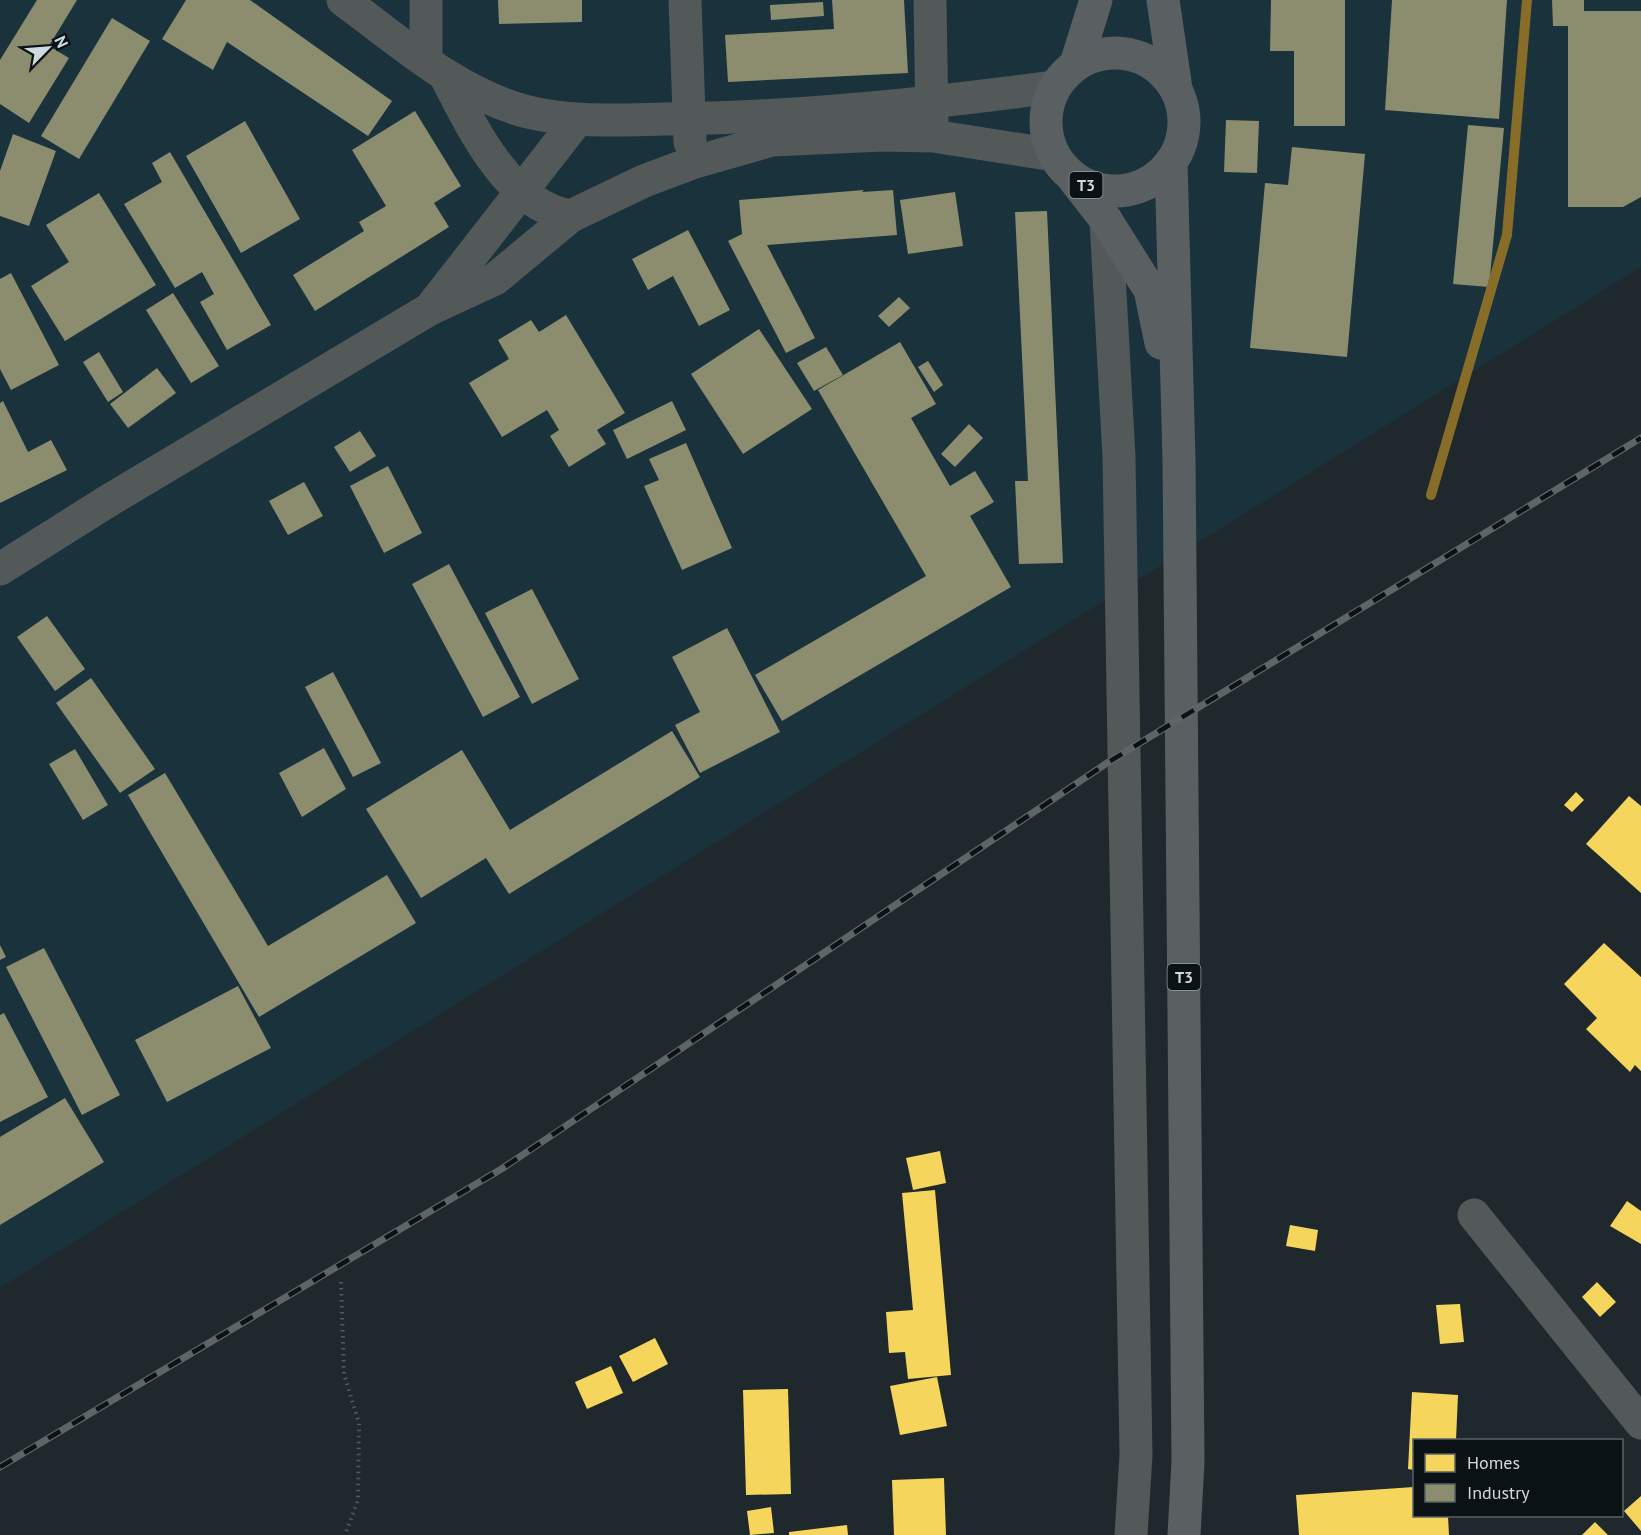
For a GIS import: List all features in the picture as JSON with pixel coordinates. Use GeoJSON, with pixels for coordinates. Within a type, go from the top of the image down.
{"type":"FeatureCollection","features":[{"type":"Feature","properties":{"kind":"highway","name":"T3"},"geometry":{"type":"LineString","coordinates":[[1076,64],[1096,0]]}},
{"type":"Feature","properties":{"kind":"highway","name":"T3"},"geometry":{"type":"LineString","coordinates":[[1064,167],[1096,190],[1115,192],[1137,188],[1156,177],[1171,162],[1181,145],[1185,126],[1183,107],[1176,89],[1163,0]]}},
{"type":"Feature","properties":{"kind":"highway","name":"T3"},"geometry":{"type":"LineString","coordinates":[[1176,89],[1162,71],[1143,58],[1122,52],[1098,54],[1076,64],[1053,87],[1045,110],[1045,133],[1064,167],[1106,220],[1150,290],[1178,418]]}},
{"type":"Feature","properties":{"kind":"highway","name":"T3"},"geometry":{"type":"LineString","coordinates":[[1171,162],[1178,418],[1188,1462],[1184,1535]]}},
{"type":"Feature","properties":{"kind":"street"},"geometry":{"type":"LineString","coordinates":[[343,0],[435,68],[485,96],[524,111],[577,120],[688,119],[808,114],[930,103],[1053,87]]}},
{"type":"Feature","properties":{"kind":"street"},"geometry":{"type":"LineString","coordinates":[[426,0],[435,68],[480,144],[520,190],[538,206],[556,214],[571,216]]}},
{"type":"Feature","properties":{"kind":"street"},"geometry":{"type":"LineString","coordinates":[[685,0],[688,119],[692,163]]}},
{"type":"Feature","properties":{"kind":"street"},"geometry":{"type":"LineString","coordinates":[[930,0],[930,103],[933,136]]}},
{"type":"Feature","properties":{"kind":"street"},"geometry":{"type":"LineString","coordinates":[[430,309],[485,240],[520,190],[577,120]]}},
{"type":"Feature","properties":{"kind":"street"},"geometry":{"type":"LineString","coordinates":[[0,569],[108,501],[430,309],[495,279],[571,216],[617,193],[692,163],[772,140],[882,135],[933,136],[1064,167]]}},
{"type":"Feature","properties":{"kind":"street"},"geometry":{"type":"LineString","coordinates":[[485,240],[494,186],[493,158]]}},
{"type":"Feature","properties":{"kind":"street"},"geometry":{"type":"LineString","coordinates":[[1106,220],[1120,468],[1136,1455],[1131,1535]]}},
{"type":"Feature","properties":{"kind":"street"},"geometry":{"type":"LineString","coordinates":[[1474,1215],[1641,1423]]}},
{"type":"Feature","properties":{"kind":"path"},"geometry":{"type":"LineString","coordinates":[[341,1282],[344,1374],[359,1423],[358,1500],[345,1535]]}},
{"type":"Feature","properties":{"kind":"shaded area"},"geometry":{"type":"Polygon","coordinates":[[[0,0],[1641,0],[1641,267],[0,1288],[0,0]]]}},
{"type":"Feature","properties":{"kind":"building: Homes"},"geometry":{"type":"Polygon","coordinates":[[[1576,792],[1584,800],[1572,812],[1564,805],[1576,792]]]}},
{"type":"Feature","properties":{"kind":"building: Homes"},"geometry":{"type":"Polygon","coordinates":[[[1629,796],[1641,806],[1641,893],[1586,844],[1629,796]]]}},
{"type":"Feature","properties":{"kind":"building: Homes"},"geometry":{"type":"Polygon","coordinates":[[[1604,943],[1641,977],[1641,1071],[1635,1065],[1630,1072],[1586,1029],[1597,1018],[1564,984],[1604,943]]]}},
{"type":"Feature","properties":{"kind":"building: Homes"},"geometry":{"type":"Polygon","coordinates":[[[940,1151],[946,1183],[913,1190],[906,1158],[940,1151]]]}},
{"type":"Feature","properties":{"kind":"building: Homes"},"geometry":{"type":"Polygon","coordinates":[[[935,1190],[951,1375],[908,1379],[905,1352],[889,1353],[886,1312],[913,1310],[902,1193],[935,1190]]]}},
{"type":"Feature","properties":{"kind":"building: Homes"},"geometry":{"type":"Polygon","coordinates":[[[1627,1201],[1641,1211],[1641,1244],[1610,1226],[1627,1201]]]}},
{"type":"Feature","properties":{"kind":"building: Homes"},"geometry":{"type":"Polygon","coordinates":[[[1290,1225],[1318,1230],[1315,1251],[1286,1246],[1290,1225]]]}},
{"type":"Feature","properties":{"kind":"building: Homes"},"geometry":{"type":"Polygon","coordinates":[[[1597,1282],[1616,1302],[1600,1317],[1582,1297],[1597,1282]]]}},
{"type":"Feature","properties":{"kind":"building: Homes"},"geometry":{"type":"Polygon","coordinates":[[[1460,1304],[1464,1342],[1440,1344],[1436,1305],[1460,1304]]]}},
{"type":"Feature","properties":{"kind":"building: Homes"},"geometry":{"type":"Polygon","coordinates":[[[655,1338],[668,1364],[633,1382],[619,1356],[655,1338]]]}},
{"type":"Feature","properties":{"kind":"building: Homes"},"geometry":{"type":"Polygon","coordinates":[[[611,1366],[623,1393],[587,1409],[575,1382],[611,1366]]]}},
{"type":"Feature","properties":{"kind":"building: Homes"},"geometry":{"type":"Polygon","coordinates":[[[937,1377],[947,1426],[900,1435],[890,1386],[937,1377]]]}},
{"type":"Feature","properties":{"kind":"building: Homes"},"geometry":{"type":"Polygon","coordinates":[[[788,1389],[791,1494],[746,1495],[743,1390],[788,1389]]]}},
{"type":"Feature","properties":{"kind":"building: Homes"},"geometry":{"type":"Polygon","coordinates":[[[1412,1392],[1458,1395],[1456,1439],[1413,1439],[1413,1470],[1408,1469],[1412,1392]]]}},
{"type":"Feature","properties":{"kind":"building: Homes"},"geometry":{"type":"Polygon","coordinates":[[[944,1478],[946,1535],[894,1535],[892,1480],[944,1478]]]}},
{"type":"Feature","properties":{"kind":"building: Homes"},"geometry":{"type":"Polygon","coordinates":[[[1413,1487],[1413,1517],[1448,1517],[1449,1535],[1299,1535],[1296,1495],[1413,1487]]]}},
{"type":"Feature","properties":{"kind":"building: Homes"},"geometry":{"type":"Polygon","coordinates":[[[1641,1496],[1641,1531],[1624,1511],[1641,1496]]]}},
{"type":"Feature","properties":{"kind":"building: Homes"},"geometry":{"type":"Polygon","coordinates":[[[771,1507],[774,1533],[750,1535],[747,1511],[771,1507]]]}},
{"type":"Feature","properties":{"kind":"building: Homes"},"geometry":{"type":"Polygon","coordinates":[[[1595,1522],[1608,1535],[1582,1535],[1595,1522]]]}},
{"type":"Feature","properties":{"kind":"building: Homes"},"geometry":{"type":"Polygon","coordinates":[[[847,1525],[848,1535],[789,1535],[789,1532],[847,1525]]]}},
{"type":"Feature","properties":{"kind":"building: Industry"},"geometry":{"type":"Polygon","coordinates":[[[37,0],[77,0],[49,46],[69,58],[29,123],[0,104],[0,60],[37,0]]]}},
{"type":"Feature","properties":{"kind":"building: Industry"},"geometry":{"type":"Polygon","coordinates":[[[186,0],[250,0],[392,101],[368,136],[227,42],[213,70],[162,39],[186,0]]]}},
{"type":"Feature","properties":{"kind":"building: Industry"},"geometry":{"type":"Polygon","coordinates":[[[498,0],[582,0],[582,22],[499,24],[498,0]]]}},
{"type":"Feature","properties":{"kind":"building: Industry"},"geometry":{"type":"Polygon","coordinates":[[[832,0],[904,0],[908,73],[728,82],[725,35],[834,29],[832,0]]]}},
{"type":"Feature","properties":{"kind":"building: Industry"},"geometry":{"type":"Polygon","coordinates":[[[1271,0],[1345,0],[1345,126],[1294,126],[1294,51],[1270,51],[1271,0]]]}},
{"type":"Feature","properties":{"kind":"building: Industry"},"geometry":{"type":"Polygon","coordinates":[[[1392,0],[1507,0],[1499,119],[1385,110],[1392,0]]]}},
{"type":"Feature","properties":{"kind":"building: Industry"},"geometry":{"type":"Polygon","coordinates":[[[1552,0],[1584,0],[1584,11],[1641,11],[1641,197],[1623,207],[1568,207],[1568,26],[1553,26],[1552,0]]]}},
{"type":"Feature","properties":{"kind":"building: Industry"},"geometry":{"type":"Polygon","coordinates":[[[823,2],[824,16],[771,20],[770,5],[823,2]]]}},
{"type":"Feature","properties":{"kind":"building: Industry"},"geometry":{"type":"Polygon","coordinates":[[[112,18],[150,41],[79,159],[41,136],[112,18]]]}},
{"type":"Feature","properties":{"kind":"building: Industry"},"geometry":{"type":"Polygon","coordinates":[[[415,111],[461,186],[434,203],[449,227],[315,311],[293,275],[364,231],[359,222],[386,206],[352,150],[415,111]]]}},
{"type":"Feature","properties":{"kind":"building: Industry"},"geometry":{"type":"Polygon","coordinates":[[[1226,120],[1259,121],[1257,173],[1224,172],[1226,120]]]}},
{"type":"Feature","properties":{"kind":"building: Industry"},"geometry":{"type":"Polygon","coordinates":[[[245,121],[300,219],[241,253],[186,156],[245,121]]]}},
{"type":"Feature","properties":{"kind":"building: Industry"},"geometry":{"type":"Polygon","coordinates":[[[1468,125],[1504,128],[1489,287],[1453,284],[1468,125]]]}},
{"type":"Feature","properties":{"kind":"building: Industry"},"geometry":{"type":"Polygon","coordinates":[[[13,134],[56,151],[29,226],[0,216],[0,171],[13,134]]]}},
{"type":"Feature","properties":{"kind":"building: Industry"},"geometry":{"type":"Polygon","coordinates":[[[1292,147],[1365,154],[1347,357],[1250,348],[1265,183],[1288,185],[1292,147]]]}},
{"type":"Feature","properties":{"kind":"building: Industry"},"geometry":{"type":"Polygon","coordinates":[[[170,152],[271,325],[227,350],[200,302],[214,294],[202,272],[175,288],[124,204],[162,182],[152,163],[170,152]]]}},
{"type":"Feature","properties":{"kind":"building: Industry"},"geometry":{"type":"Polygon","coordinates":[[[864,190],[862,192],[893,190],[897,235],[767,245],[815,338],[786,353],[728,241],[742,234],[739,200],[864,190]]]}},
{"type":"Feature","properties":{"kind":"building: Industry"},"geometry":{"type":"Polygon","coordinates":[[[955,192],[963,246],[908,254],[900,200],[955,192]]]}},
{"type":"Feature","properties":{"kind":"building: Industry"},"geometry":{"type":"Polygon","coordinates":[[[99,193],[156,285],[65,341],[31,286],[69,262],[46,225],[99,193]]]}},
{"type":"Feature","properties":{"kind":"building: Industry"},"geometry":{"type":"Polygon","coordinates":[[[1047,211],[1063,563],[1019,564],[1015,481],[1028,481],[1015,212],[1047,211]]]}},
{"type":"Feature","properties":{"kind":"building: Industry"},"geometry":{"type":"Polygon","coordinates":[[[688,230],[730,310],[699,326],[673,276],[648,290],[632,259],[688,230]]]}},
{"type":"Feature","properties":{"kind":"building: Industry"},"geometry":{"type":"Polygon","coordinates":[[[11,273],[59,365],[11,390],[0,369],[0,279],[11,273]]]}},
{"type":"Feature","properties":{"kind":"building: Industry"},"geometry":{"type":"Polygon","coordinates":[[[173,293],[219,366],[191,383],[146,310],[173,293]]]}},
{"type":"Feature","properties":{"kind":"building: Industry"},"geometry":{"type":"Polygon","coordinates":[[[899,297],[910,308],[889,327],[878,316],[899,297]]]}},
{"type":"Feature","properties":{"kind":"building: Industry"},"geometry":{"type":"Polygon","coordinates":[[[566,315],[625,413],[597,430],[606,444],[569,467],[550,436],[559,430],[547,410],[502,437],[469,383],[509,359],[498,340],[531,320],[539,332],[566,315]]]}},
{"type":"Feature","properties":{"kind":"building: Industry"},"geometry":{"type":"Polygon","coordinates":[[[759,329],[812,409],[743,454],[691,374],[759,329]]]}},
{"type":"Feature","properties":{"kind":"building: Industry"},"geometry":{"type":"Polygon","coordinates":[[[900,342],[936,404],[911,418],[950,486],[975,471],[994,502],[970,516],[1011,587],[782,721],[755,675],[926,576],[818,390],[900,342]]]}},
{"type":"Feature","properties":{"kind":"building: Industry"},"geometry":{"type":"Polygon","coordinates":[[[826,347],[843,375],[814,391],[797,363],[826,347]]]}},
{"type":"Feature","properties":{"kind":"building: Industry"},"geometry":{"type":"Polygon","coordinates":[[[99,352],[123,392],[108,402],[83,362],[99,352]]]}},
{"type":"Feature","properties":{"kind":"building: Industry"},"geometry":{"type":"Polygon","coordinates":[[[928,361],[943,385],[934,392],[918,367],[928,361]]]}},
{"type":"Feature","properties":{"kind":"building: Industry"},"geometry":{"type":"Polygon","coordinates":[[[157,368],[176,393],[128,428],[110,404],[157,368]]]}},
{"type":"Feature","properties":{"kind":"building: Industry"},"geometry":{"type":"Polygon","coordinates":[[[3,401],[28,452],[51,440],[67,470],[0,503],[0,403],[3,401]]]}},
{"type":"Feature","properties":{"kind":"building: Industry"},"geometry":{"type":"Polygon","coordinates":[[[672,401],[686,430],[627,459],[613,430],[672,401]]]}},
{"type":"Feature","properties":{"kind":"building: Industry"},"geometry":{"type":"Polygon","coordinates":[[[969,424],[983,438],[955,467],[941,454],[969,424]]]}},
{"type":"Feature","properties":{"kind":"building: Industry"},"geometry":{"type":"Polygon","coordinates":[[[360,431],[376,456],[350,472],[334,447],[360,431]]]}},
{"type":"Feature","properties":{"kind":"building: Industry"},"geometry":{"type":"Polygon","coordinates":[[[686,443],[732,548],[682,570],[644,486],[659,480],[649,459],[686,443]]]}},
{"type":"Feature","properties":{"kind":"building: Industry"},"geometry":{"type":"Polygon","coordinates":[[[388,466],[422,533],[384,553],[350,486],[388,466]]]}},
{"type":"Feature","properties":{"kind":"building: Industry"},"geometry":{"type":"Polygon","coordinates":[[[304,482],[323,516],[288,535],[269,501],[304,482]]]}},
{"type":"Feature","properties":{"kind":"building: Industry"},"geometry":{"type":"Polygon","coordinates":[[[449,564],[520,697],[483,717],[412,584],[449,564]]]}},
{"type":"Feature","properties":{"kind":"building: Industry"},"geometry":{"type":"Polygon","coordinates":[[[532,589],[579,679],[532,704],[485,613],[532,589]]]}},
{"type":"Feature","properties":{"kind":"building: Industry"},"geometry":{"type":"Polygon","coordinates":[[[47,616],[85,669],[55,691],[17,637],[47,616]]]}},
{"type":"Feature","properties":{"kind":"building: Industry"},"geometry":{"type":"Polygon","coordinates":[[[727,628],[780,732],[700,773],[675,725],[700,712],[672,657],[727,628]]]}},
{"type":"Feature","properties":{"kind":"building: Industry"},"geometry":{"type":"Polygon","coordinates":[[[333,672],[381,763],[353,777],[305,687],[333,672]]]}},
{"type":"Feature","properties":{"kind":"building: Industry"},"geometry":{"type":"Polygon","coordinates":[[[91,678],[155,769],[120,793],[56,703],[91,678]]]}},
{"type":"Feature","properties":{"kind":"building: Industry"},"geometry":{"type":"Polygon","coordinates":[[[672,731],[700,777],[509,894],[486,858],[421,898],[366,809],[462,750],[510,830],[672,731]]]}},
{"type":"Feature","properties":{"kind":"building: Industry"},"geometry":{"type":"Polygon","coordinates":[[[324,748],[346,789],[302,817],[279,773],[324,748]]]}},
{"type":"Feature","properties":{"kind":"building: Industry"},"geometry":{"type":"Polygon","coordinates":[[[75,749],[108,805],[83,820],[49,764],[75,749]]]}},
{"type":"Feature","properties":{"kind":"building: Industry"},"geometry":{"type":"Polygon","coordinates":[[[165,773],[268,946],[387,875],[416,923],[259,1017],[128,795],[165,773]]]}},
{"type":"Feature","properties":{"kind":"building: Industry"},"geometry":{"type":"Polygon","coordinates":[[[0,945],[6,957],[0,960],[0,945]]]}},
{"type":"Feature","properties":{"kind":"building: Industry"},"geometry":{"type":"Polygon","coordinates":[[[44,948],[120,1095],[82,1115],[6,967],[44,948]]]}},
{"type":"Feature","properties":{"kind":"building: Industry"},"geometry":{"type":"Polygon","coordinates":[[[238,986],[271,1048],[167,1102],[135,1040],[238,986]]]}},
{"type":"Feature","properties":{"kind":"building: Industry"},"geometry":{"type":"Polygon","coordinates":[[[4,1013],[48,1097],[0,1122],[0,1015],[4,1013]]]}},
{"type":"Feature","properties":{"kind":"building: Industry"},"geometry":{"type":"Polygon","coordinates":[[[65,1098],[104,1162],[0,1225],[0,1137],[65,1098]]]}},
{"type":"Feature","properties":{"kind":"waterway"},"geometry":{"type":"LineString","coordinates":[[1431,495],[1507,235],[1527,0]]}},
{"type":"Feature","properties":{"kind":"railway"},"geometry":{"type":"LineString","coordinates":[[0,1467],[503,1168],[1107,763],[1641,438]]}}]}
